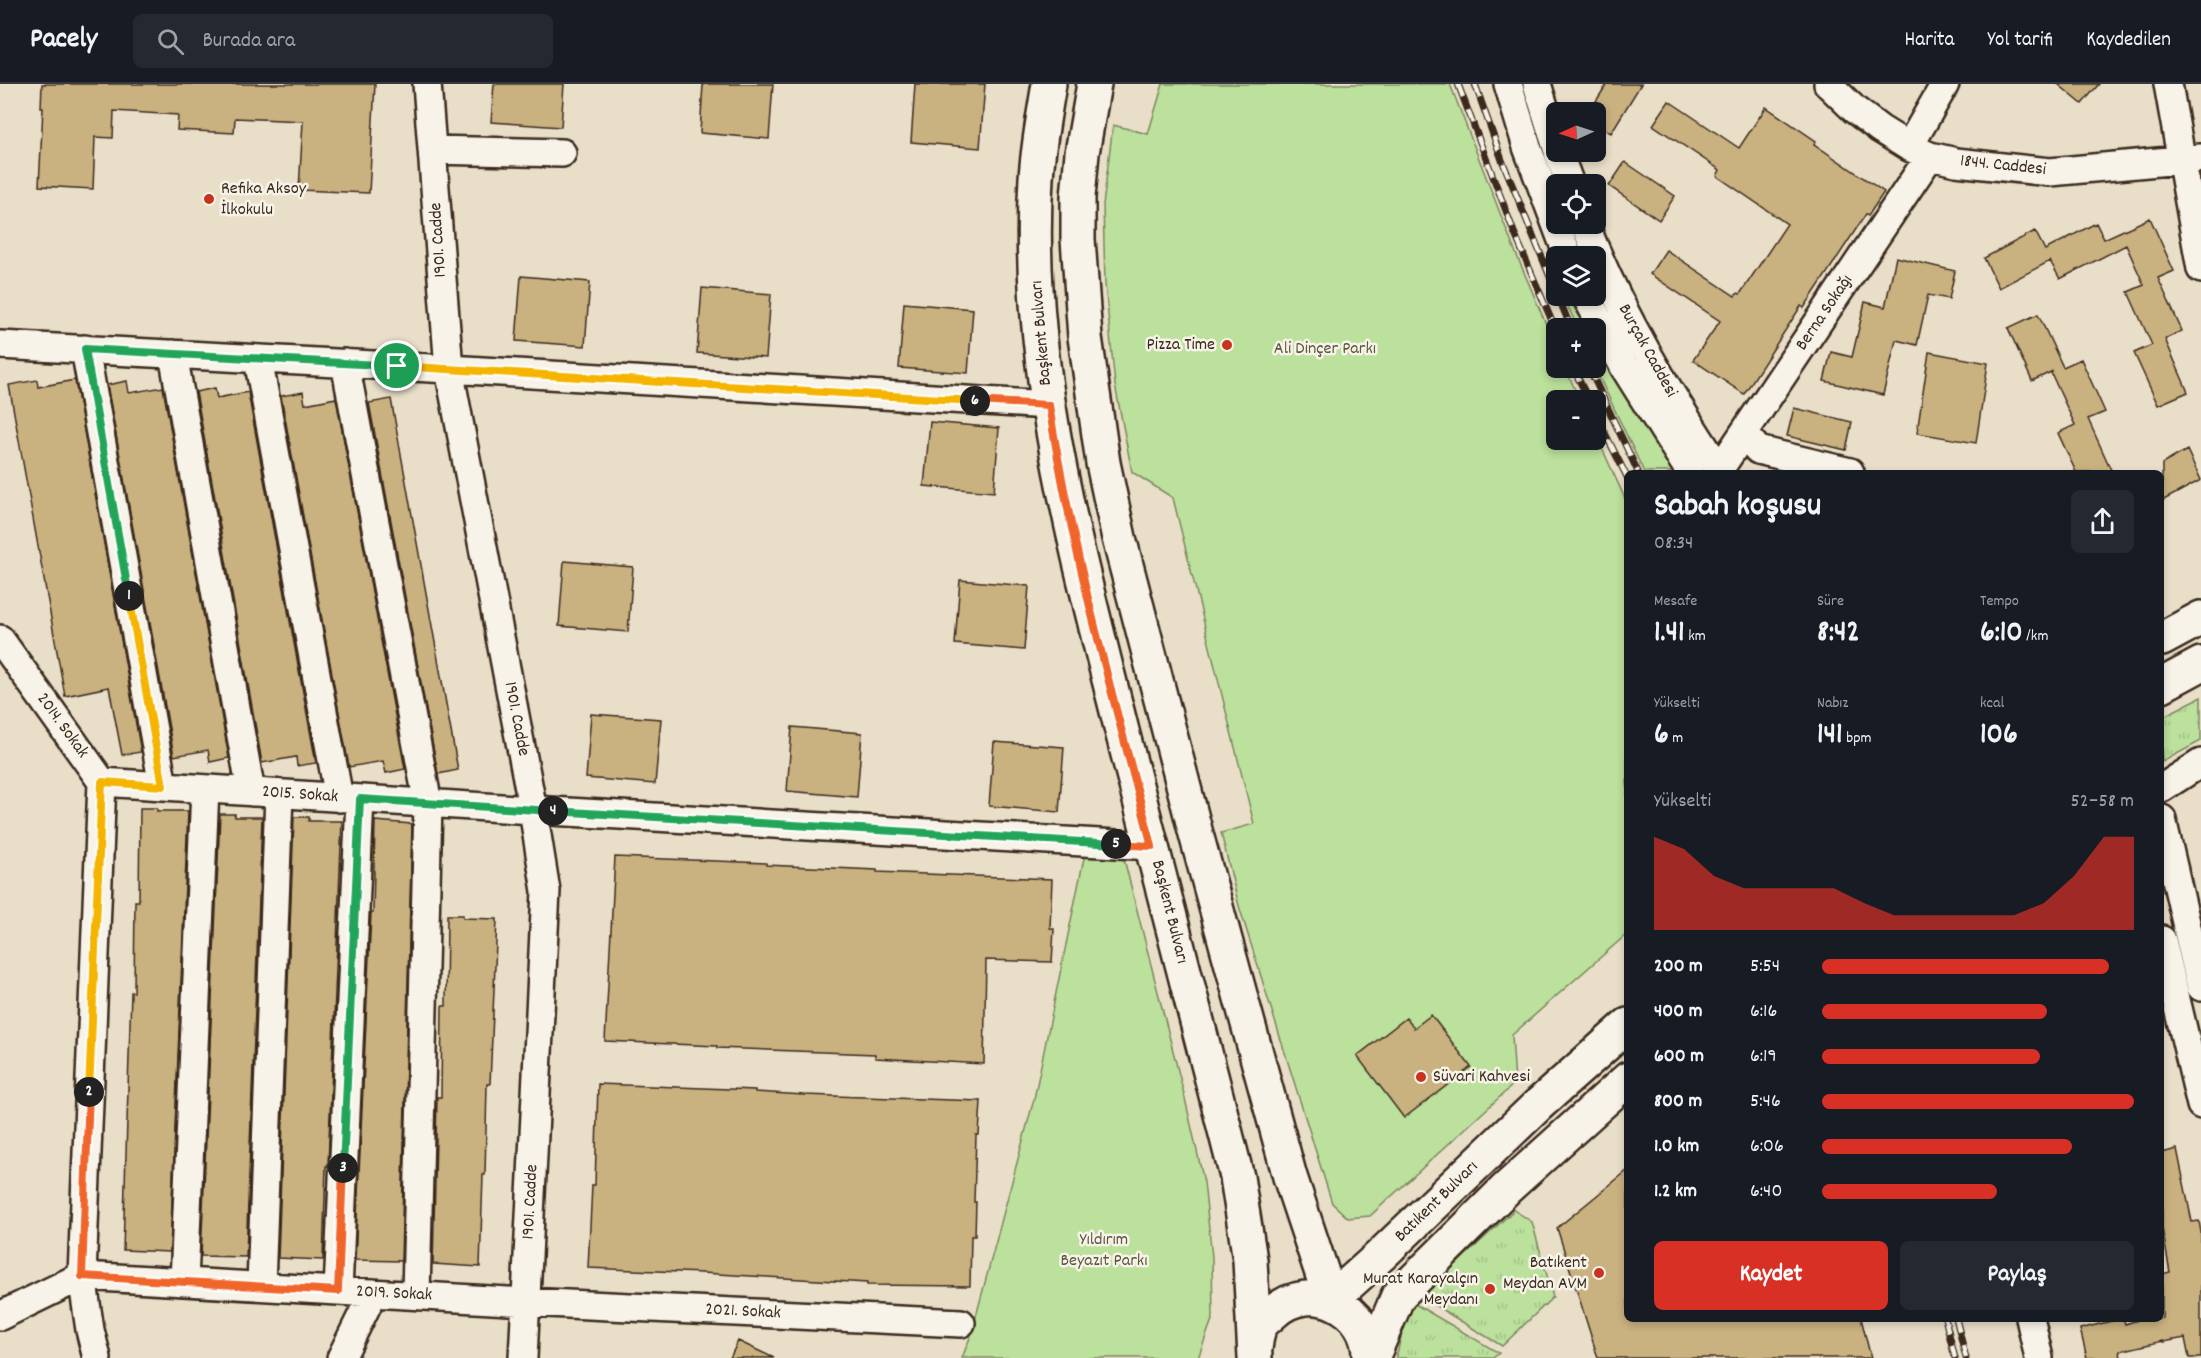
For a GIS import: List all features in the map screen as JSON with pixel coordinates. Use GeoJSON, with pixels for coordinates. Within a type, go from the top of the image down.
{"type":"FeatureCollection","features":[{"type":"Feature","properties":{"kind":"main road","name":"Başkent Bulvarı"},"geometry":{"type":"LineString","coordinates":[[1049,84],[1038,151],[1034,230],[1040,335],[1061,482],[1076,549],[1237,1177],[1250,1260],[1253,1356]]}},
{"type":"Feature","properties":{"kind":"main road"},"geometry":{"type":"LineString","coordinates":[[1094,84],[1082,153],[1077,239],[1085,337],[1103,463],[1119,538],[1199,845],[1290,1177],[1331,1300]]}},
{"type":"Feature","properties":{"kind":"main road"},"geometry":{"type":"LineString","coordinates":[[2164,638],[2201,618]]}},
{"type":"Feature","properties":{"kind":"main road"},"geometry":{"type":"LineString","coordinates":[[2164,684],[2201,664]]}},
{"type":"Feature","properties":{"kind":"main road","name":"Batıkent Bulvarı"},"geometry":{"type":"LineString","coordinates":[[1331,1300],[1381,1256],[1537,1106],[1624,1030]]}},
{"type":"Feature","properties":{"kind":"main road"},"geometry":{"type":"LineString","coordinates":[[1370,1358],[1398,1296],[1508,1188],[1624,1083]]}},
{"type":"Feature","properties":{"kind":"main road"},"geometry":{"type":"LineString","coordinates":[[1253,1356],[1260,1326],[1280,1307],[1296,1299],[1313,1297],[1331,1300],[1345,1308],[1357,1319],[1365,1333],[1370,1358]]}},
{"type":"Feature","properties":{"kind":"street","name":"1901. Cadde"},"geometry":{"type":"LineString","coordinates":[[427,84],[449,369],[543,866],[546,918],[523,1358]]}},
{"type":"Feature","properties":{"kind":"street"},"geometry":{"type":"LineString","coordinates":[[1508,84],[1527,147],[1564,246]]}},
{"type":"Feature","properties":{"kind":"street"},"geometry":{"type":"LineString","coordinates":[[1537,84],[1546,112]]}},
{"type":"Feature","properties":{"kind":"street","name":"1844. Caddesi"},"geometry":{"type":"LineString","coordinates":[[1828,84],[1855,110],[1880,129],[1920,151],[1956,162],[2041,172],[2191,160]]}},
{"type":"Feature","properties":{"kind":"street","name":"Berna Sokağı"},"geometry":{"type":"LineString","coordinates":[[1722,470],[1754,452],[1920,151],[1945,84]]}},
{"type":"Feature","properties":{"kind":"street"},"geometry":{"type":"LineString","coordinates":[[2169,84],[2191,160],[2201,269]]}},
{"type":"Feature","properties":{"kind":"street"},"geometry":{"type":"LineString","coordinates":[[432,150],[562,153]]}},
{"type":"Feature","properties":{"kind":"street","name":"Burçak Caddesi"},"geometry":{"type":"LineString","coordinates":[[1589,234],[1645,352],[1719,470]]}},
{"type":"Feature","properties":{"kind":"street","name":"Burçak Caddesi"},"geometry":{"type":"LineString","coordinates":[[1591,306],[1624,367],[1689,470]]}},
{"type":"Feature","properties":{"kind":"street"},"geometry":{"type":"LineString","coordinates":[[0,345],[1049,405]]}},
{"type":"Feature","properties":{"kind":"street"},"geometry":{"type":"LineString","coordinates":[[85,349],[163,786]]}},
{"type":"Feature","properties":{"kind":"street"},"geometry":{"type":"LineString","coordinates":[[172,354],[251,792]]}},
{"type":"Feature","properties":{"kind":"street"},"geometry":{"type":"LineString","coordinates":[[258,358],[349,798],[338,1291]]}},
{"type":"Feature","properties":{"kind":"street"},"geometry":{"type":"LineString","coordinates":[[345,363],[429,804],[416,1295]]}},
{"type":"Feature","properties":{"kind":"street"},"geometry":{"type":"LineString","coordinates":[[1754,452],[1840,470]]}},
{"type":"Feature","properties":{"kind":"street","name":"2014. Sokak"},"geometry":{"type":"LineString","coordinates":[[0,639],[102,782]]}},
{"type":"Feature","properties":{"kind":"street"},"geometry":{"type":"LineString","coordinates":[[2164,787],[2201,763]]}},
{"type":"Feature","properties":{"kind":"street"},"geometry":{"type":"LineString","coordinates":[[97,1358],[90,1330],[82,1276],[102,782]]}},
{"type":"Feature","properties":{"kind":"street","name":"2015. Sokak"},"geometry":{"type":"LineString","coordinates":[[102,782],[429,804],[1152,846]]}},
{"type":"Feature","properties":{"kind":"street"},"geometry":{"type":"LineString","coordinates":[[184,1282],[205,789]]}},
{"type":"Feature","properties":{"kind":"street"},"geometry":{"type":"LineString","coordinates":[[261,1286],[279,794]]}},
{"type":"Feature","properties":{"kind":"street"},"geometry":{"type":"LineString","coordinates":[[2164,828],[2201,987]]}},
{"type":"Feature","properties":{"kind":"street"},"geometry":{"type":"LineString","coordinates":[[2164,948],[2201,1105]]}},
{"type":"Feature","properties":{"kind":"street"},"geometry":{"type":"LineString","coordinates":[[0,1316],[82,1276]]}},
{"type":"Feature","properties":{"kind":"street","name":"2019. Sokak"},"geometry":{"type":"LineString","coordinates":[[82,1276],[526,1302]]}},
{"type":"Feature","properties":{"kind":"street"},"geometry":{"type":"LineString","coordinates":[[341,1358],[373,1293]]}},
{"type":"Feature","properties":{"kind":"street","name":"2021. Sokak"},"geometry":{"type":"LineString","coordinates":[[526,1302],[961,1323]]}},
{"type":"Feature","properties":{"kind":"street"},"geometry":{"type":"LineString","coordinates":[[2031,1322],[2038,1358]]}},
{"type":"Feature","properties":{"kind":"green space","name":"Ali Dinçer Parkı"},"geometry":{"type":"Polygon","coordinates":[[[1163,84],[1450,84],[1512,244],[1546,324],[1546,378],[1570,378],[1575,390],[1546,390],[1546,450],[1603,450],[1624,496],[1624,937],[1512,1035],[1515,1083],[1370,1216],[1348,1218],[1332,1203],[1239,906],[1221,833],[1254,824],[1173,498],[1132,472],[1115,385],[1105,284],[1103,205],[1113,125],[1148,134],[1163,84]]]}},
{"type":"Feature","properties":{"kind":"green space"},"geometry":{"type":"Polygon","coordinates":[[[1568,306],[1573,306],[1581,318],[1573,318],[1568,306]]]}},
{"type":"Feature","properties":{"kind":"green space"},"geometry":{"type":"Polygon","coordinates":[[[1606,361],[1673,470],[1643,470],[1600,378],[1606,378],[1606,361]]]}},
{"type":"Feature","properties":{"kind":"green space"},"geometry":{"type":"Polygon","coordinates":[[[2201,697],[2201,741],[2164,761],[2164,716],[2201,697]]]}},
{"type":"Feature","properties":{"kind":"green space","name":"Yıldırım Beyazıt Parkı"},"geometry":{"type":"Polygon","coordinates":[[[1085,853],[1124,859],[1204,1182],[1212,1257],[1213,1317],[1198,1358],[962,1358],[971,1335],[1034,1099],[1085,853]]]}},
{"type":"Feature","properties":{"kind":"green space","name":"Murat Karayalçın Meydanı"},"geometry":{"type":"Polygon","coordinates":[[[1514,1210],[1532,1222],[1553,1297],[1502,1346],[1421,1297],[1514,1210]]]}},
{"type":"Feature","properties":{"kind":"green space"},"geometry":{"type":"Polygon","coordinates":[[[1415,1304],[1499,1353],[1493,1358],[1396,1358],[1407,1312],[1415,1304]]]}},
{"type":"Feature","properties":{"kind":"building"},"geometry":{"type":"Polygon","coordinates":[[[42,84],[375,84],[369,193],[299,190],[303,121],[235,118],[234,133],[177,130],[178,115],[114,111],[113,138],[95,137],[93,189],[39,186],[42,84]]]}},
{"type":"Feature","properties":{"kind":"building"},"geometry":{"type":"Polygon","coordinates":[[[494,84],[564,84],[561,127],[491,122],[494,84]]]}},
{"type":"Feature","properties":{"kind":"building"},"geometry":{"type":"Polygon","coordinates":[[[703,84],[773,84],[769,139],[700,133],[703,84]]]}},
{"type":"Feature","properties":{"kind":"building"},"geometry":{"type":"Polygon","coordinates":[[[915,84],[985,84],[980,148],[911,142],[915,84]]]}},
{"type":"Feature","properties":{"kind":"building"},"geometry":{"type":"Polygon","coordinates":[[[1607,84],[1641,84],[1611,133],[1606,130],[1606,102],[1595,102],[1607,84]]]}},
{"type":"Feature","properties":{"kind":"building"},"geometry":{"type":"Polygon","coordinates":[[[2058,84],[2099,84],[2082,104],[2058,84]]]}},
{"type":"Feature","properties":{"kind":"building"},"geometry":{"type":"Polygon","coordinates":[[[1669,101],[1739,148],[1766,107],[1816,141],[1814,144],[1884,192],[1868,216],[1866,214],[1804,308],[1801,306],[1744,394],[1693,360],[1720,321],[1650,274],[1666,250],[1735,296],[1740,294],[1787,224],[1717,176],[1720,170],[1653,125],[1669,101]]]}},
{"type":"Feature","properties":{"kind":"building"},"geometry":{"type":"Polygon","coordinates":[[[1625,162],[1675,196],[1659,220],[1609,186],[1625,162]]]}},
{"type":"Feature","properties":{"kind":"building"},"geometry":{"type":"Polygon","coordinates":[[[2150,218],[2174,271],[2158,278],[2182,331],[2165,339],[2188,392],[2158,405],[2134,353],[2152,345],[2128,292],[2144,285],[2126,245],[2060,279],[2050,261],[1999,288],[1984,258],[2035,231],[2045,250],[2096,223],[2104,239],[2150,218]]]}},
{"type":"Feature","properties":{"kind":"building"},"geometry":{"type":"Polygon","coordinates":[[[1896,257],[1955,271],[1949,299],[1928,295],[1917,345],[1896,340],[1883,395],[1824,381],[1831,352],[1852,357],[1865,302],[1885,307],[1896,257]]]}},
{"type":"Feature","properties":{"kind":"building"},"geometry":{"type":"Polygon","coordinates":[[[521,276],[590,282],[585,346],[516,341],[521,276]]]}},
{"type":"Feature","properties":{"kind":"building"},"geometry":{"type":"Polygon","coordinates":[[[702,288],[771,294],[766,358],[697,353],[702,288]]]}},
{"type":"Feature","properties":{"kind":"building"},"geometry":{"type":"Polygon","coordinates":[[[904,303],[973,309],[968,373],[899,368],[904,303]]]}},
{"type":"Feature","properties":{"kind":"building"},"geometry":{"type":"Polygon","coordinates":[[[2038,314],[2063,367],[2081,359],[2105,412],[2088,419],[2111,470],[2075,470],[2058,433],[2075,425],[2051,373],[2053,371],[2032,381],[2008,328],[2038,314]]]}},
{"type":"Feature","properties":{"kind":"building"},"geometry":{"type":"Polygon","coordinates":[[[1929,352],[1988,363],[1976,443],[1917,433],[1929,352]]]}},
{"type":"Feature","properties":{"kind":"building"},"geometry":{"type":"Polygon","coordinates":[[[37,380],[38,387],[75,380],[141,752],[122,755],[109,687],[65,696],[9,385],[37,380]]]}},
{"type":"Feature","properties":{"kind":"building"},"geometry":{"type":"Polygon","coordinates":[[[127,381],[129,393],[163,387],[229,758],[210,762],[208,750],[174,756],[107,385],[127,381]]]}},
{"type":"Feature","properties":{"kind":"building"},"geometry":{"type":"Polygon","coordinates":[[[215,388],[217,398],[248,392],[316,763],[297,766],[296,757],[262,763],[196,392],[215,388]]]}},
{"type":"Feature","properties":{"kind":"building"},"geometry":{"type":"Polygon","coordinates":[[[303,392],[305,404],[336,398],[405,769],[386,773],[383,761],[349,767],[281,396],[303,392]]]}},
{"type":"Feature","properties":{"kind":"building"},"geometry":{"type":"Polygon","coordinates":[[[391,399],[458,770],[438,774],[369,403],[391,399]]]}},
{"type":"Feature","properties":{"kind":"building"},"geometry":{"type":"Polygon","coordinates":[[[1794,408],[1852,422],[1846,450],[1787,436],[1794,408]]]}},
{"type":"Feature","properties":{"kind":"building"},"geometry":{"type":"Polygon","coordinates":[[[930,422],[999,428],[994,492],[924,486],[930,422]]]}},
{"type":"Feature","properties":{"kind":"building"},"geometry":{"type":"Polygon","coordinates":[[[2187,450],[2201,480],[2164,500],[2162,464],[2187,450]]]}},
{"type":"Feature","properties":{"kind":"building"},"geometry":{"type":"Polygon","coordinates":[[[564,561],[633,567],[628,632],[559,626],[564,561]]]}},
{"type":"Feature","properties":{"kind":"building"},"geometry":{"type":"Polygon","coordinates":[[[960,580],[1029,586],[1024,650],[955,644],[960,580]]]}},
{"type":"Feature","properties":{"kind":"building"},"geometry":{"type":"Polygon","coordinates":[[[591,714],[661,719],[655,784],[586,778],[591,714]]]}},
{"type":"Feature","properties":{"kind":"building"},"geometry":{"type":"Polygon","coordinates":[[[792,727],[862,733],[857,797],[787,791],[792,727]]]}},
{"type":"Feature","properties":{"kind":"building"},"geometry":{"type":"Polygon","coordinates":[[[994,742],[1064,747],[1059,812],[989,806],[994,742]]]}},
{"type":"Feature","properties":{"kind":"building"},"geometry":{"type":"Polygon","coordinates":[[[140,808],[157,808],[157,811],[188,811],[170,1252],[123,1250],[131,992],[134,992],[135,901],[139,901],[140,808]]]}},
{"type":"Feature","properties":{"kind":"building"},"geometry":{"type":"Polygon","coordinates":[[[220,814],[235,814],[235,817],[262,817],[246,1257],[201,1256],[220,814]]]}},
{"type":"Feature","properties":{"kind":"building"},"geometry":{"type":"Polygon","coordinates":[[[294,817],[309,817],[309,821],[342,821],[323,1260],[278,1258],[294,817]]]}},
{"type":"Feature","properties":{"kind":"building"},"geometry":{"type":"Polygon","coordinates":[[[375,821],[412,824],[401,1261],[355,1260],[371,913],[373,913],[375,821]]]}},
{"type":"Feature","properties":{"kind":"building"},"geometry":{"type":"Polygon","coordinates":[[[615,857],[766,863],[766,865],[877,870],[877,872],[1052,879],[1050,928],[1054,929],[1052,962],[986,960],[984,1064],[875,1058],[875,1054],[605,1041],[615,857]]]}},
{"type":"Feature","properties":{"kind":"building"},"geometry":{"type":"Polygon","coordinates":[[[447,915],[497,919],[490,1084],[487,1084],[480,1267],[433,1264],[437,1097],[441,1097],[442,1006],[446,1006],[447,915]]]}},
{"type":"Feature","properties":{"kind":"building"},"geometry":{"type":"Polygon","coordinates":[[[1431,1015],[1471,1067],[1404,1118],[1357,1056],[1406,1018],[1414,1028],[1431,1015]]]}},
{"type":"Feature","properties":{"kind":"building"},"geometry":{"type":"Polygon","coordinates":[[[598,1084],[755,1090],[755,1092],[804,1095],[981,1101],[979,1135],[976,1135],[975,1236],[971,1236],[970,1286],[867,1285],[867,1283],[588,1268],[592,1185],[595,1185],[598,1084]]]}},
{"type":"Feature","properties":{"kind":"building"},"geometry":{"type":"Polygon","coordinates":[[[2177,1149],[2192,1222],[2199,1221],[2201,1232],[2201,1358],[2189,1358],[2185,1338],[2120,1351],[2121,1358],[2087,1358],[2080,1329],[2107,1322],[2124,1322],[2125,1324],[2164,1322],[2164,1274],[2170,1272],[2164,1239],[2164,1152],[2177,1149]]]}},
{"type":"Feature","properties":{"kind":"building","name":"Batıkent Meydan AVM"},"geometry":{"type":"Polygon","coordinates":[[[1624,1173],[1624,1322],[1862,1322],[1871,1358],[1598,1358],[1557,1228],[1624,1173]]]}},
{"type":"Feature","properties":{"kind":"building"},"geometry":{"type":"Polygon","coordinates":[[[738,1341],[774,1358],[730,1358],[738,1341]]]}},
{"type":"Feature","properties":{"kind":"railway"},"geometry":{"type":"LineString","coordinates":[[1458,84],[1514,232],[1551,318]]}},
{"type":"Feature","properties":{"kind":"railway"},"geometry":{"type":"LineString","coordinates":[[1475,84],[1502,160],[1567,318]]}},
{"type":"Feature","properties":{"kind":"railway"},"geometry":{"type":"LineString","coordinates":[[1578,378],[1584,390]]}},
{"type":"Feature","properties":{"kind":"railway"},"geometry":{"type":"LineString","coordinates":[[1594,378],[1637,470]]}},
{"type":"Feature","properties":{"kind":"railway"},"geometry":{"type":"LineString","coordinates":[[1606,435],[1624,471]]}},
{"type":"Feature","properties":{"kind":"railway"},"geometry":{"type":"LineString","coordinates":[[1946,1322],[1955,1358]]}},
{"type":"Feature","properties":{"kind":"railway"},"geometry":{"type":"LineString","coordinates":[[1957,1322],[1966,1358]]}},
{"type":"Feature","properties":{"kind":"place","name":"Refika Aksoy İlkokulu"},"geometry":{"type":"Point","coordinates":[209,199]}},
{"type":"Feature","properties":{"kind":"place","name":"Pizza Time"},"geometry":{"type":"Point","coordinates":[1227,345]}},
{"type":"Feature","properties":{"kind":"place","name":"Süvari Kahvesi"},"geometry":{"type":"Point","coordinates":[1421,1077]}},
{"type":"Feature","properties":{"kind":"place","name":"Batıkent Meydan AVM"},"geometry":{"type":"Point","coordinates":[1599,1273]}},
{"type":"Feature","properties":{"kind":"place","name":"Murat Karayalçın Meydanı"},"geometry":{"type":"Point","coordinates":[1490,1289]}},
{"type":"Feature","properties":{"kind":"route"},"geometry":{"type":"LineString","coordinates":[[85,349],[397,366],[1049,405],[1061,482],[1076,549],[1152,846],[360,799],[338,1291],[82,1276],[102,782],[163,786],[85,349]]}}]}
